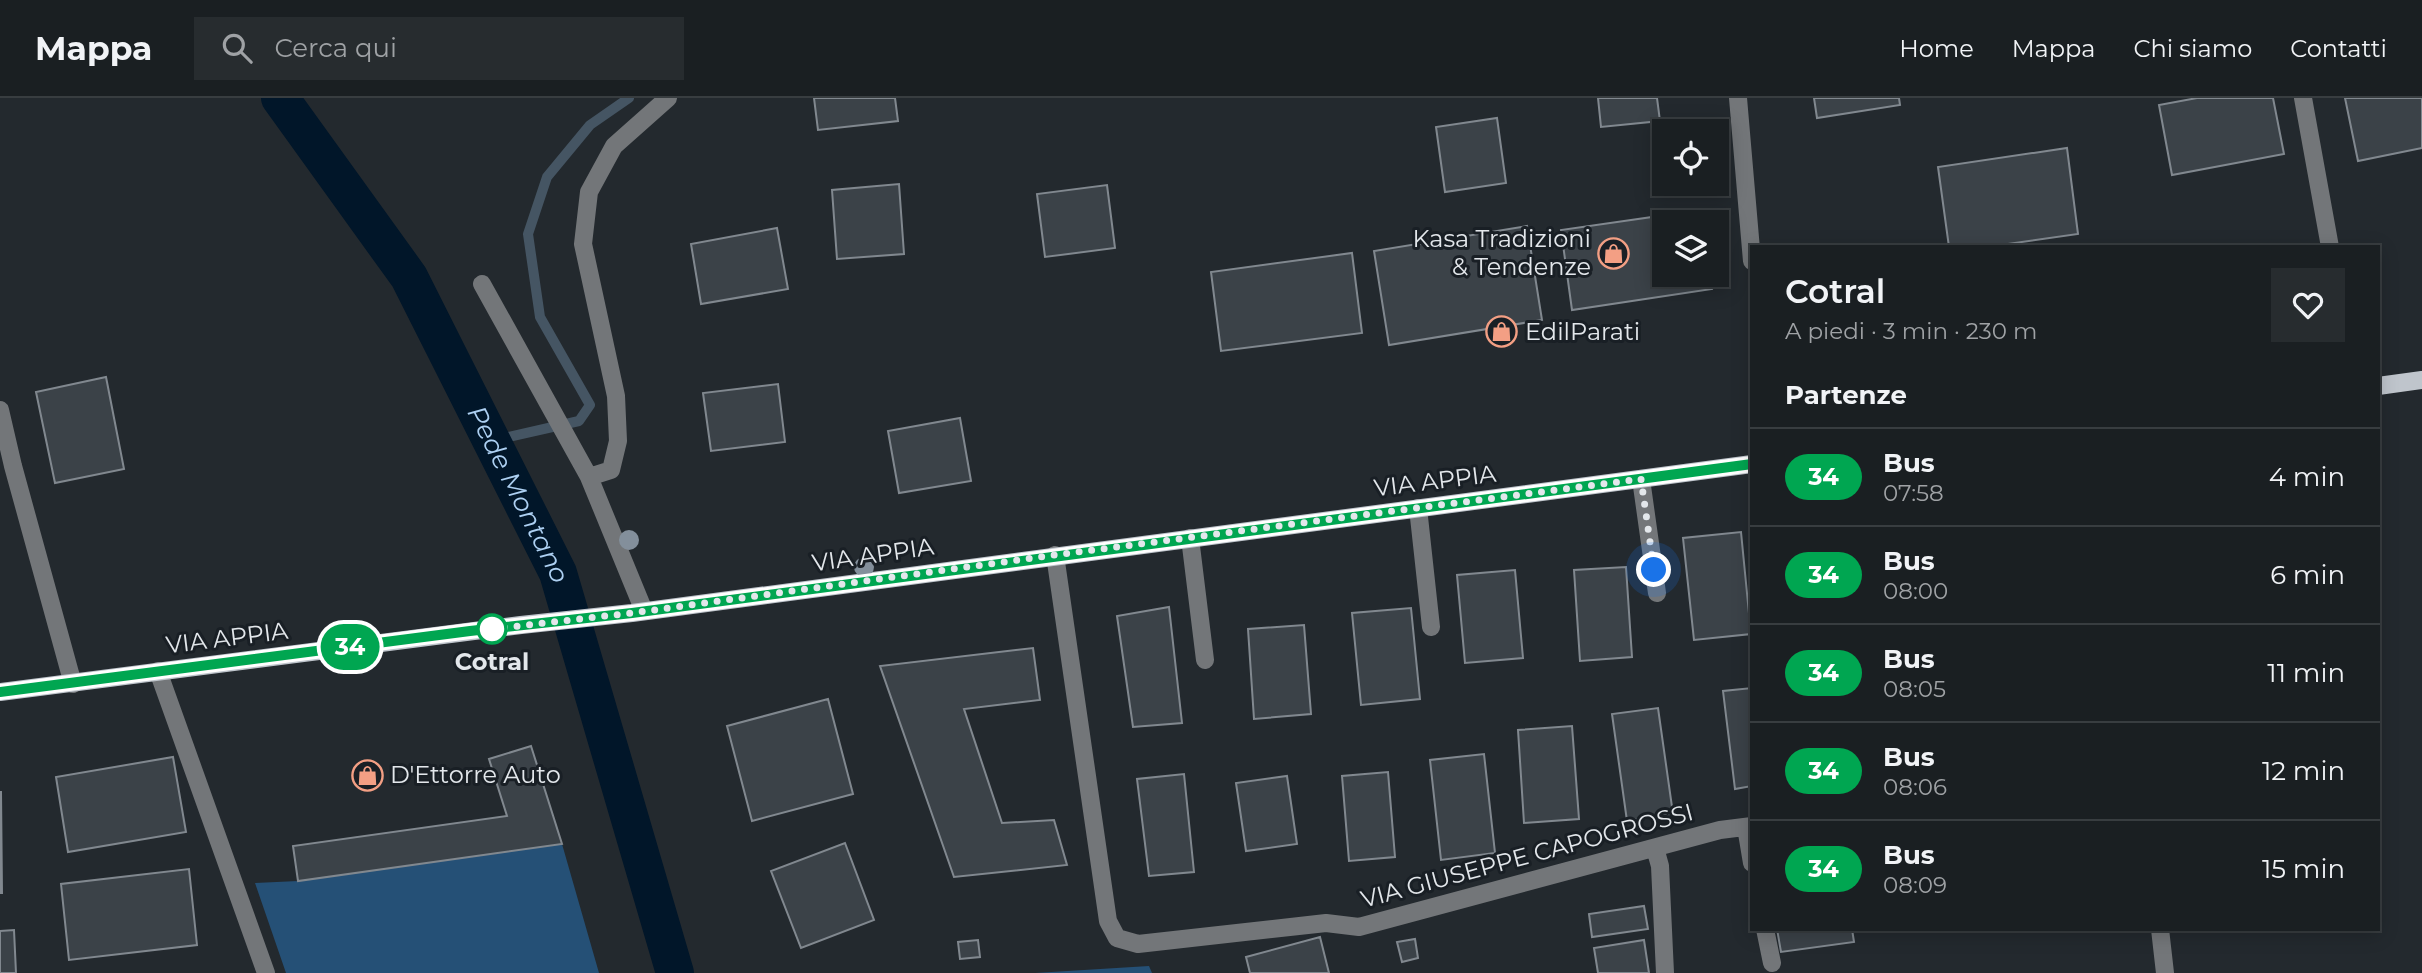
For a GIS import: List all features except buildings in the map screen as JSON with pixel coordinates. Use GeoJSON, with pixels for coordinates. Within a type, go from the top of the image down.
{"type":"FeatureCollection","features":[{"type":"Feature","properties":{"kind":"main road"},"geometry":{"type":"LineString","coordinates":[[2380,386],[2422,380]]}},
{"type":"Feature","properties":{"kind":"main road","name":"VIA APPIA"},"geometry":{"type":"LineString","coordinates":[[0,692],[638,612],[1750,464]]}},
{"type":"Feature","properties":{"kind":"street"},"geometry":{"type":"LineString","coordinates":[[589,477],[611,470],[618,442],[616,396],[583,244],[589,192],[614,146],[668,98]]}},
{"type":"Feature","properties":{"kind":"street"},"geometry":{"type":"LineString","coordinates":[[1738,98],[1751,245]]}},
{"type":"Feature","properties":{"kind":"street"},"geometry":{"type":"LineString","coordinates":[[2303,98],[2330,245]]}},
{"type":"Feature","properties":{"kind":"street"},"geometry":{"type":"LineString","coordinates":[[482,284],[589,477],[638,612]]}},
{"type":"Feature","properties":{"kind":"street"},"geometry":{"type":"LineString","coordinates":[[0,410],[73,684]]}},
{"type":"Feature","properties":{"kind":"street"},"geometry":{"type":"LineString","coordinates":[[1641,479],[1657,593]]}},
{"type":"Feature","properties":{"kind":"street"},"geometry":{"type":"LineString","coordinates":[[1418,508],[1432,626]]}},
{"type":"Feature","properties":{"kind":"street"},"geometry":{"type":"LineString","coordinates":[[1190,538],[1205,660]]}},
{"type":"Feature","properties":{"kind":"street","name":"VIA GIUSEPPE CAPOGROSSI"},"geometry":{"type":"LineString","coordinates":[[1055,555],[1108,922],[1117,938],[1138,943],[1326,923],[1359,927],[1720,830],[1749,826]]}},
{"type":"Feature","properties":{"kind":"street"},"geometry":{"type":"LineString","coordinates":[[158,671],[266,973]]}},
{"type":"Feature","properties":{"kind":"street"},"geometry":{"type":"LineString","coordinates":[[1655,848],[1660,866],[1665,973]]}},
{"type":"Feature","properties":{"kind":"street"},"geometry":{"type":"LineString","coordinates":[[1765,931],[1772,963]]}},
{"type":"Feature","properties":{"kind":"street"},"geometry":{"type":"LineString","coordinates":[[2160,931],[2165,973]]}},
{"type":"Feature","properties":{"kind":"shaded area"},"geometry":{"type":"Polygon","coordinates":[[[562,844],[599,973],[286,973],[255,883],[298,881],[562,844]]]}},
{"type":"Feature","properties":{"kind":"shaded area"},"geometry":{"type":"Polygon","coordinates":[[[1149,966],[1152,973],[1035,973],[1149,966]]]}},
{"type":"Feature","properties":{"kind":"waterway","name":"Pede Montano"},"geometry":{"type":"LineString","coordinates":[[280,98],[409,277],[558,573],[675,973]]}},
{"type":"Feature","properties":{"kind":"waterway"},"geometry":{"type":"LineString","coordinates":[[491,441],[579,421],[590,405],[540,317],[528,234],[547,177],[590,125],[629,98]]}},
{"type":"Feature","properties":{"kind":"bus line","name":"34"},"geometry":{"type":"LineString","coordinates":[[0,692],[470,631],[632,613],[1750,464]]}},
{"type":"Feature","properties":{"kind":"place","name":"Kasa Tradizioni & Tendenze"},"geometry":{"type":"Point","coordinates":[1614,253]}},
{"type":"Feature","properties":{"kind":"place","name":"EdilParati"},"geometry":{"type":"Point","coordinates":[1502,332]}},
{"type":"Feature","properties":{"kind":"place","name":"Cotral"},"geometry":{"type":"Point","coordinates":[492,629]}},
{"type":"Feature","properties":{"kind":"place","name":"D'Ettorre Auto"},"geometry":{"type":"Point","coordinates":[367,775]}},
{"type":"Feature","properties":{"kind":"route"},"geometry":{"type":"LineString","coordinates":[[492,629],[632,613],[1641,479],[1654,570]]}}]}
